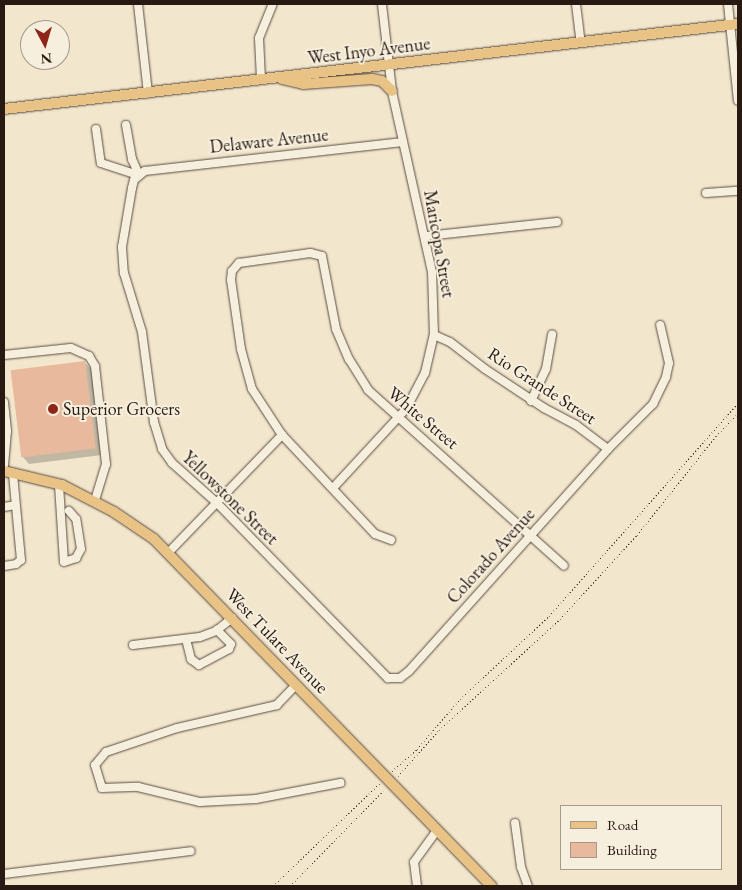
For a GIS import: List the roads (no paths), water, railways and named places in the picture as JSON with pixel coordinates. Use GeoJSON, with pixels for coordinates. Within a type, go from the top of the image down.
{"type":"FeatureCollection","features":[{"type":"Feature","properties":{"kind":"main road","name":"West Inyo Avenue"},"geometry":{"type":"LineString","coordinates":[[4,108],[734,25]]}},
{"type":"Feature","properties":{"kind":"main road"},"geometry":{"type":"LineString","coordinates":[[277,78],[303,84],[372,79],[382,81],[392,91]]}},
{"type":"Feature","properties":{"kind":"main road","name":"West Tulare Avenue"},"geometry":{"type":"LineString","coordinates":[[9,472],[59,485],[95,501],[136,525],[169,552],[492,886]]}},
{"type":"Feature","properties":{"kind":"street"},"geometry":{"type":"LineString","coordinates":[[138,4],[148,93]]}},
{"type":"Feature","properties":{"kind":"street"},"geometry":{"type":"LineString","coordinates":[[261,79],[258,38],[274,4]]}},
{"type":"Feature","properties":{"kind":"street","name":"Maricopa Street"},"geometry":{"type":"LineString","coordinates":[[333,488],[399,418],[422,379],[434,335],[434,292],[426,236],[392,91],[382,4]]}},
{"type":"Feature","properties":{"kind":"street"},"geometry":{"type":"LineString","coordinates":[[576,4],[581,42]]}},
{"type":"Feature","properties":{"kind":"street"},"geometry":{"type":"LineString","coordinates":[[728,4],[734,25],[738,98]]}},
{"type":"Feature","properties":{"kind":"street"},"geometry":{"type":"LineString","coordinates":[[126,125],[132,159],[139,175]]}},
{"type":"Feature","properties":{"kind":"street"},"geometry":{"type":"LineString","coordinates":[[96,129],[101,162],[139,175]]}},
{"type":"Feature","properties":{"kind":"street","name":"Delaware Avenue"},"geometry":{"type":"LineString","coordinates":[[139,175],[154,169],[403,142]]}},
{"type":"Feature","properties":{"kind":"street","name":"Yellowstone Street"},"geometry":{"type":"LineString","coordinates":[[139,175],[132,188],[123,232],[123,260],[142,332],[157,438],[172,464],[217,503],[380,673],[394,680]]}},
{"type":"Feature","properties":{"kind":"street"},"geometry":{"type":"LineString","coordinates":[[706,193],[738,190]]}},
{"type":"Feature","properties":{"kind":"street"},"geometry":{"type":"LineString","coordinates":[[426,236],[557,222]]}},
{"type":"Feature","properties":{"kind":"street","name":"White Street"},"geometry":{"type":"LineString","coordinates":[[282,435],[261,405],[246,371],[231,280],[234,266],[244,260],[310,253],[322,256],[331,315],[342,347],[368,390],[450,460],[564,566]]}},
{"type":"Feature","properties":{"kind":"street","name":"Colorado Avenue"},"geometry":{"type":"LineString","coordinates":[[394,680],[409,671],[529,535],[608,449],[653,404],[666,377],[670,353],[660,325]]}},
{"type":"Feature","properties":{"kind":"street","name":"Rio Grande Street"},"geometry":{"type":"LineString","coordinates":[[434,335],[460,348],[531,401],[576,425],[608,449]]}},
{"type":"Feature","properties":{"kind":"street"},"geometry":{"type":"LineString","coordinates":[[531,401],[546,369],[552,335]]}},
{"type":"Feature","properties":{"kind":"street"},"geometry":{"type":"LineString","coordinates":[[4,355],[71,348],[89,356],[95,366],[106,464],[95,501]]}},
{"type":"Feature","properties":{"kind":"street"},"geometry":{"type":"LineString","coordinates":[[4,402],[6,432],[4,465]]}},
{"type":"Feature","properties":{"kind":"street"},"geometry":{"type":"LineString","coordinates":[[169,552],[282,435],[375,534],[391,540]]}},
{"type":"Feature","properties":{"kind":"street"},"geometry":{"type":"LineString","coordinates":[[4,566],[16,564],[21,560],[9,472]]}},
{"type":"Feature","properties":{"kind":"street"},"geometry":{"type":"LineString","coordinates":[[59,485],[64,562],[76,558],[81,549],[76,519],[69,511]]}},
{"type":"Feature","properties":{"kind":"street"},"geometry":{"type":"LineString","coordinates":[[4,507],[15,505]]}},
{"type":"Feature","properties":{"kind":"street"},"geometry":{"type":"LineString","coordinates":[[133,645],[186,639],[217,630],[232,618]]}},
{"type":"Feature","properties":{"kind":"street"},"geometry":{"type":"LineString","coordinates":[[186,639],[191,659],[199,665],[229,650],[231,644],[217,630]]}},
{"type":"Feature","properties":{"kind":"street"},"geometry":{"type":"LineString","coordinates":[[296,684],[277,705],[177,728],[106,752],[95,765],[102,788],[138,787],[200,802],[256,798],[340,783]]}},
{"type":"Feature","properties":{"kind":"street"},"geometry":{"type":"LineString","coordinates":[[515,823],[521,867],[528,886]]}},
{"type":"Feature","properties":{"kind":"street"},"geometry":{"type":"LineString","coordinates":[[417,886],[414,862],[437,830]]}},
{"type":"Feature","properties":{"kind":"street"},"geometry":{"type":"LineString","coordinates":[[4,874],[191,851]]}},
{"type":"Feature","properties":{"kind":"place","name":"Superior Grocers"},"geometry":{"type":"Point","coordinates":[53,409]}}]}
